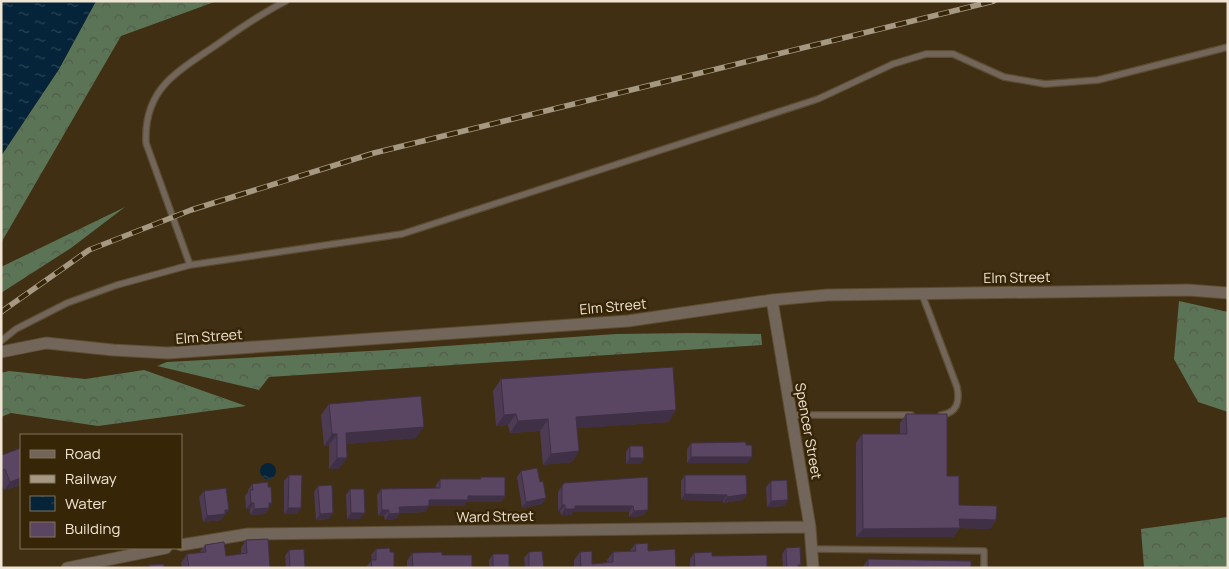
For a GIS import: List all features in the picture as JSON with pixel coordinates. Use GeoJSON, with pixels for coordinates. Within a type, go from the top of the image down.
{"type":"FeatureCollection","features":[{"type":"Feature","properties":{"kind":"street","name":"Elm Street"},"geometry":{"type":"LineString","coordinates":[[1,352],[46,343],[168,354],[628,321],[772,300],[827,295],[1188,290],[1228,294]]}},
{"type":"Feature","properties":{"kind":"street","name":"Spencer Street"},"geometry":{"type":"LineString","coordinates":[[772,300],[810,527],[813,568]]}},
{"type":"Feature","properties":{"kind":"street","name":"Ward Street"},"geometry":{"type":"LineString","coordinates":[[182,545],[248,534],[810,527]]}},
{"type":"Feature","properties":{"kind":"street"},"geometry":{"type":"LineString","coordinates":[[67,568],[161,549]]}},
{"type":"Feature","properties":{"kind":"lane"},"geometry":{"type":"LineString","coordinates":[[190,265],[146,142],[145,124],[151,107],[165,84],[184,68],[262,13],[286,1]]}},
{"type":"Feature","properties":{"kind":"lane"},"geometry":{"type":"LineString","coordinates":[[1,341],[16,329],[67,303],[117,285],[190,265],[402,234],[818,99],[893,64],[926,54],[953,54],[1004,77],[1045,84],[1098,80],[1228,47]]}},
{"type":"Feature","properties":{"kind":"lane"},"geometry":{"type":"LineString","coordinates":[[922,294],[959,397],[957,406],[950,413],[933,415]]}},
{"type":"Feature","properties":{"kind":"lane"},"geometry":{"type":"LineString","coordinates":[[791,415],[914,415]]}},
{"type":"Feature","properties":{"kind":"lane"},"geometry":{"type":"LineString","coordinates":[[812,549],[984,550],[984,568]]}},
{"type":"Feature","properties":{"kind":"green space"},"geometry":{"type":"Polygon","coordinates":[[[96,1],[217,1],[121,36],[1,243],[1,156],[59,69],[96,1]]]}},
{"type":"Feature","properties":{"kind":"green space"},"geometry":{"type":"Polygon","coordinates":[[[125,207],[71,248],[1,293],[1,267],[125,207]]]}},
{"type":"Feature","properties":{"kind":"green space"},"geometry":{"type":"Polygon","coordinates":[[[1179,301],[1228,312],[1228,412],[1198,402],[1174,359],[1179,301]]]}},
{"type":"Feature","properties":{"kind":"green space"},"geometry":{"type":"Polygon","coordinates":[[[616,334],[761,334],[762,345],[269,377],[259,390],[157,366],[167,362],[388,350],[616,334]]]}},
{"type":"Feature","properties":{"kind":"green space"},"geometry":{"type":"Polygon","coordinates":[[[144,370],[246,406],[98,426],[11,413],[1,417],[1,373],[9,371],[85,379],[144,370]]]}},
{"type":"Feature","properties":{"kind":"green space"},"geometry":{"type":"Polygon","coordinates":[[[1228,517],[1228,568],[1144,568],[1141,529],[1228,517]]]}},
{"type":"Feature","properties":{"kind":"water"},"geometry":{"type":"Polygon","coordinates":[[[1,1],[96,1],[59,69],[1,156],[1,1]]]}},
{"type":"Feature","properties":{"kind":"water"},"geometry":{"type":"Polygon","coordinates":[[[268,463],[276,471],[268,479],[260,471],[268,463]]]}},
{"type":"Feature","properties":{"kind":"building"},"geometry":{"type":"Polygon","coordinates":[[[673,367],[676,410],[576,417],[579,451],[551,454],[548,419],[518,421],[516,414],[504,415],[501,379],[673,367]]]}},
{"type":"Feature","properties":{"kind":"building"},"geometry":{"type":"Polygon","coordinates":[[[421,396],[424,427],[346,433],[347,458],[337,458],[337,434],[332,434],[329,404],[421,396]]]}},
{"type":"Feature","properties":{"kind":"building"},"geometry":{"type":"Polygon","coordinates":[[[906,414],[947,414],[947,476],[959,476],[959,505],[997,506],[996,520],[959,519],[960,528],[863,529],[862,434],[907,434],[906,414]]]}},
{"type":"Feature","properties":{"kind":"building"},"geometry":{"type":"Polygon","coordinates":[[[746,442],[746,445],[752,445],[752,457],[691,457],[691,443],[746,442]]]}},
{"type":"Feature","properties":{"kind":"building"},"geometry":{"type":"Polygon","coordinates":[[[630,446],[643,446],[644,458],[630,458],[630,446]]]}},
{"type":"Feature","properties":{"kind":"building"},"geometry":{"type":"Polygon","coordinates":[[[20,448],[20,478],[10,482],[5,469],[1,471],[1,452],[2,455],[20,448]]]}},
{"type":"Feature","properties":{"kind":"building"},"geometry":{"type":"Polygon","coordinates":[[[537,468],[540,482],[543,481],[546,498],[526,502],[521,471],[537,468]]]}},
{"type":"Feature","properties":{"kind":"building"},"geometry":{"type":"Polygon","coordinates":[[[289,475],[302,475],[301,508],[288,508],[289,475]]]}},
{"type":"Feature","properties":{"kind":"building"},"geometry":{"type":"Polygon","coordinates":[[[685,475],[746,475],[747,494],[727,497],[727,495],[685,494],[685,475]]]}},
{"type":"Feature","properties":{"kind":"building"},"geometry":{"type":"Polygon","coordinates":[[[481,477],[505,477],[505,496],[468,496],[468,500],[429,500],[429,506],[399,507],[400,513],[389,514],[389,510],[382,510],[381,489],[440,488],[440,479],[481,479],[481,477]]]}},
{"type":"Feature","properties":{"kind":"building"},"geometry":{"type":"Polygon","coordinates":[[[648,477],[648,510],[634,511],[633,506],[575,506],[575,509],[565,509],[565,505],[562,505],[562,486],[564,483],[648,477]]]}},
{"type":"Feature","properties":{"kind":"building"},"geometry":{"type":"Polygon","coordinates":[[[787,480],[788,500],[771,501],[771,481],[787,480]]]}},
{"type":"Feature","properties":{"kind":"building"},"geometry":{"type":"Polygon","coordinates":[[[268,482],[268,487],[271,487],[272,503],[269,503],[269,508],[254,509],[254,503],[251,503],[250,490],[253,490],[252,484],[268,482]]]}},
{"type":"Feature","properties":{"kind":"building"},"geometry":{"type":"Polygon","coordinates":[[[332,485],[333,513],[320,514],[318,486],[332,485]]]}},
{"type":"Feature","properties":{"kind":"building"},"geometry":{"type":"Polygon","coordinates":[[[226,488],[229,510],[225,510],[225,514],[207,516],[204,491],[226,488]]]}},
{"type":"Feature","properties":{"kind":"building"},"geometry":{"type":"Polygon","coordinates":[[[350,489],[364,489],[365,513],[351,513],[350,489]]]}},
{"type":"Feature","properties":{"kind":"building"},"geometry":{"type":"Polygon","coordinates":[[[268,539],[270,568],[189,568],[187,554],[206,552],[205,545],[224,542],[226,556],[247,553],[246,540],[268,539]]]}},
{"type":"Feature","properties":{"kind":"building"},"geometry":{"type":"Polygon","coordinates":[[[648,543],[648,551],[675,549],[676,568],[581,568],[580,552],[592,551],[592,564],[613,562],[613,552],[636,551],[635,544],[648,543]]]}},
{"type":"Feature","properties":{"kind":"building"},"geometry":{"type":"Polygon","coordinates":[[[800,547],[801,565],[798,565],[798,568],[787,568],[786,548],[800,547]]]}},
{"type":"Feature","properties":{"kind":"building"},"geometry":{"type":"Polygon","coordinates":[[[390,548],[390,552],[394,552],[394,568],[372,568],[371,560],[376,560],[376,549],[390,548]]]}},
{"type":"Feature","properties":{"kind":"building"},"geometry":{"type":"Polygon","coordinates":[[[304,549],[305,568],[290,568],[289,550],[304,549]]]}},
{"type":"Feature","properties":{"kind":"building"},"geometry":{"type":"Polygon","coordinates":[[[542,551],[544,568],[529,568],[529,552],[542,551]]]}},
{"type":"Feature","properties":{"kind":"building"},"geometry":{"type":"Polygon","coordinates":[[[442,552],[442,555],[472,555],[472,568],[413,568],[412,553],[442,552]]]}},
{"type":"Feature","properties":{"kind":"building"},"geometry":{"type":"Polygon","coordinates":[[[712,552],[712,556],[767,555],[767,568],[695,568],[694,553],[712,552]]]}},
{"type":"Feature","properties":{"kind":"building"},"geometry":{"type":"Polygon","coordinates":[[[493,554],[509,554],[509,568],[493,568],[493,554]]]}},
{"type":"Feature","properties":{"kind":"building"},"geometry":{"type":"Polygon","coordinates":[[[868,559],[971,561],[971,568],[868,568],[868,559]]]}},
{"type":"Feature","properties":{"kind":"building"},"geometry":{"type":"Polygon","coordinates":[[[164,564],[164,568],[149,568],[149,565],[164,564]]]}},
{"type":"Feature","properties":{"kind":"railway"},"geometry":{"type":"LineString","coordinates":[[1,312],[89,250],[191,210],[374,153],[994,1]]}}]}
